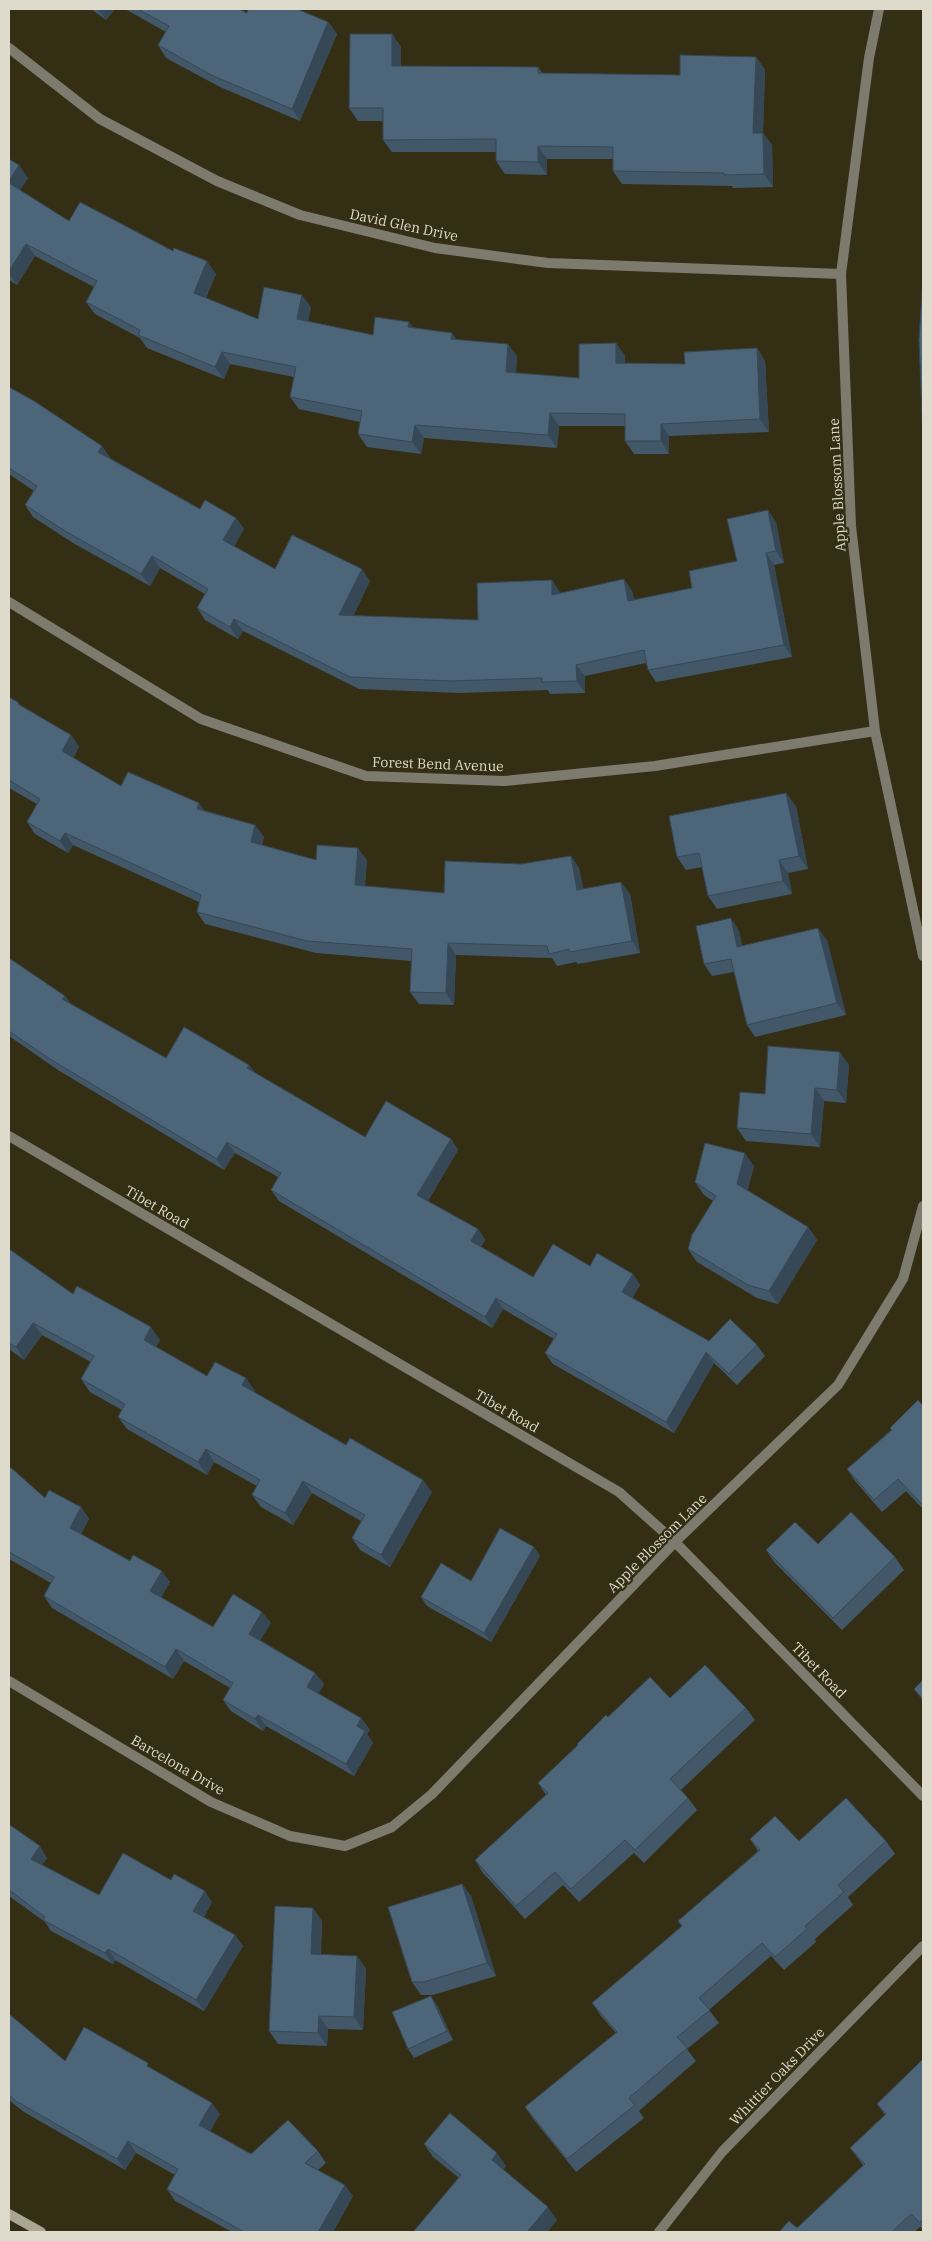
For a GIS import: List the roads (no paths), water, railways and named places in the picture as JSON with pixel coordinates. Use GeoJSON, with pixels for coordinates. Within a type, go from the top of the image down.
{"type":"FeatureCollection","features":[{"type":"Feature","properties":{"kind":"main road"},"geometry":{"type":"LineString","coordinates":[[9,2214],[41,2232]]}},
{"type":"Feature","properties":{"kind":"street","name":"Apple Blossom Lane"},"geometry":{"type":"LineString","coordinates":[[879,9],[869,58],[841,274],[851,526],[875,731],[923,956]]}},
{"type":"Feature","properties":{"kind":"street","name":"David Glen Drive"},"geometry":{"type":"LineString","coordinates":[[9,48],[100,119],[217,182],[300,215],[435,248],[548,263],[841,274]]}},
{"type":"Feature","properties":{"kind":"street","name":"Forest Bend Avenue"},"geometry":{"type":"LineString","coordinates":[[9,602],[201,719],[366,776],[504,781],[655,766],[875,731]]}},
{"type":"Feature","properties":{"kind":"street","name":"Tibet Road"},"geometry":{"type":"LineString","coordinates":[[9,1136],[619,1492],[675,1542],[923,1796]]}},
{"type":"Feature","properties":{"kind":"street","name":"Apple Blossom Lane"},"geometry":{"type":"LineString","coordinates":[[344,1846],[392,1827],[432,1794],[675,1542],[838,1385],[903,1279],[923,1206]]}},
{"type":"Feature","properties":{"kind":"street","name":"Barcelona Drive"},"geometry":{"type":"LineString","coordinates":[[9,1682],[211,1802],[290,1836],[344,1846]]}},
{"type":"Feature","properties":{"kind":"street","name":"Whittier Oaks Drive"},"geometry":{"type":"LineString","coordinates":[[659,2232],[722,2152],[923,1946]]}}]}
